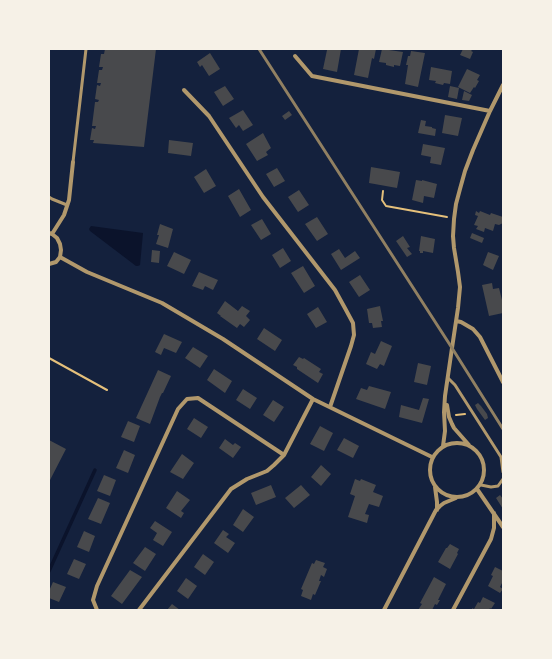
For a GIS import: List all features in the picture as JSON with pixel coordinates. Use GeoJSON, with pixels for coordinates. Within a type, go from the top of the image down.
{"type":"FeatureCollection","features":[{"type":"Feature","properties":{"kind":"street"},"geometry":{"type":"LineString","coordinates":[[295,56],[312,76],[490,111]]}},
{"type":"Feature","properties":{"kind":"street"},"geometry":{"type":"LineString","coordinates":[[444,446],[444,412],[460,288],[453,242],[454,219],[465,171],[490,111],[503,85]]}},
{"type":"Feature","properties":{"kind":"street"},"geometry":{"type":"LineString","coordinates":[[184,90],[209,116],[263,197],[335,290],[350,317],[354,335],[330,407]]}},
{"type":"Feature","properties":{"kind":"street"},"geometry":{"type":"LineString","coordinates":[[49,264],[56,262],[60,257],[60,244],[57,238],[51,234],[64,215],[68,205],[72,162]]}},
{"type":"Feature","properties":{"kind":"street"},"geometry":{"type":"LineString","coordinates":[[60,257],[87,272],[162,303],[223,339],[313,399],[432,458]]}},
{"type":"Feature","properties":{"kind":"street"},"geometry":{"type":"LineString","coordinates":[[456,321],[461,322],[472,329],[480,337],[501,374],[503,382]]}},
{"type":"Feature","properties":{"kind":"street"},"geometry":{"type":"LineString","coordinates":[[434,485],[444,495],[453,498],[462,498],[470,495],[481,485],[484,476],[482,458],[452,424],[449,417],[446,396]]}},
{"type":"Feature","properties":{"kind":"street"},"geometry":{"type":"LineString","coordinates":[[97,610],[93,600],[97,586],[178,409],[187,399],[198,398],[284,455]]}},
{"type":"Feature","properties":{"kind":"street"},"geometry":{"type":"LineString","coordinates":[[140,610],[231,489],[247,479],[267,471],[284,455],[313,399]]}},
{"type":"Feature","properties":{"kind":"street"},"geometry":{"type":"LineString","coordinates":[[436,510],[437,497],[430,474],[432,458],[437,451],[452,443],[461,443],[470,446]]}},
{"type":"Feature","properties":{"kind":"street"},"geometry":{"type":"LineString","coordinates":[[477,489],[503,527]]}},
{"type":"Feature","properties":{"kind":"street"},"geometry":{"type":"LineString","coordinates":[[384,610],[436,510],[444,503],[457,498]]}},
{"type":"Feature","properties":{"kind":"street"},"geometry":{"type":"LineString","coordinates":[[453,610],[488,545],[493,533],[495,522],[494,513]]}},
{"type":"Feature","properties":{"kind":"lane"},"geometry":{"type":"LineString","coordinates":[[72,162],[86,49]]}},
{"type":"Feature","properties":{"kind":"lane"},"geometry":{"type":"LineString","coordinates":[[49,197],[68,205]]}},
{"type":"Feature","properties":{"kind":"lane"},"geometry":{"type":"LineString","coordinates":[[448,378],[455,385],[501,457],[503,472]]}},
{"type":"Feature","properties":{"kind":"lane"},"geometry":{"type":"LineString","coordinates":[[481,485],[490,487],[498,486],[503,479]]}},
{"type":"Feature","properties":{"kind":"path"},"geometry":{"type":"LineString","coordinates":[[383,191],[382,200],[386,206],[454,219]]}},
{"type":"Feature","properties":{"kind":"path"},"geometry":{"type":"LineString","coordinates":[[49,358],[107,390]]}},
{"type":"Feature","properties":{"kind":"path"},"geometry":{"type":"LineString","coordinates":[[453,416],[468,414]]}},
{"type":"Feature","properties":{"kind":"water"},"geometry":{"type":"Polygon","coordinates":[[[91,226],[143,233],[140,265],[136,266],[90,231],[89,229],[91,226]]]}},
{"type":"Feature","properties":{"kind":"building"},"geometry":{"type":"Polygon","coordinates":[[[105,49],[156,49],[144,147],[93,143],[94,140],[90,140],[92,128],[95,129],[96,126],[92,126],[95,102],[98,102],[99,100],[95,99],[97,85],[100,86],[101,83],[97,83],[99,70],[102,70],[103,67],[99,67],[101,54],[104,54],[105,49]]]}},
{"type":"Feature","properties":{"kind":"building"},"geometry":{"type":"Polygon","coordinates":[[[323,49],[341,49],[337,72],[323,69],[327,50],[323,49]]]}},
{"type":"Feature","properties":{"kind":"building"},"geometry":{"type":"Polygon","coordinates":[[[359,49],[376,49],[374,59],[372,58],[368,78],[354,75],[359,49]]]}},
{"type":"Feature","properties":{"kind":"building"},"geometry":{"type":"Polygon","coordinates":[[[382,49],[403,52],[400,66],[394,65],[394,67],[386,65],[386,63],[379,62],[382,49]]]}},
{"type":"Feature","properties":{"kind":"building"},"geometry":{"type":"Polygon","coordinates":[[[463,49],[473,49],[471,51],[473,52],[470,59],[460,55],[463,49]]]}},
{"type":"Feature","properties":{"kind":"building"},"geometry":{"type":"Polygon","coordinates":[[[411,51],[425,53],[418,87],[405,84],[408,65],[406,65],[411,51]]]}},
{"type":"Feature","properties":{"kind":"building"},"geometry":{"type":"Polygon","coordinates":[[[210,53],[220,69],[209,76],[202,65],[200,67],[197,62],[210,53]]]}},
{"type":"Feature","properties":{"kind":"building"},"geometry":{"type":"Polygon","coordinates":[[[431,67],[452,71],[450,84],[444,83],[443,85],[435,83],[436,81],[429,80],[431,67]]]}},
{"type":"Feature","properties":{"kind":"building"},"geometry":{"type":"Polygon","coordinates":[[[467,69],[480,75],[477,80],[479,81],[470,93],[458,87],[467,69]]]}},
{"type":"Feature","properties":{"kind":"building"},"geometry":{"type":"Polygon","coordinates":[[[225,86],[234,99],[223,106],[214,92],[225,86]]]}},
{"type":"Feature","properties":{"kind":"building"},"geometry":{"type":"Polygon","coordinates":[[[450,86],[459,88],[457,99],[448,97],[450,86]]]}},
{"type":"Feature","properties":{"kind":"building"},"geometry":{"type":"Polygon","coordinates":[[[464,91],[472,95],[469,101],[462,100],[464,91]]]}},
{"type":"Feature","properties":{"kind":"building"},"geometry":{"type":"Polygon","coordinates":[[[243,110],[253,125],[243,131],[239,125],[236,128],[229,118],[243,110]]]}},
{"type":"Feature","properties":{"kind":"building"},"geometry":{"type":"Polygon","coordinates":[[[289,111],[292,115],[285,120],[282,116],[289,111]]]}},
{"type":"Feature","properties":{"kind":"building"},"geometry":{"type":"Polygon","coordinates":[[[445,115],[462,118],[458,136],[442,133],[445,115]]]}},
{"type":"Feature","properties":{"kind":"building"},"geometry":{"type":"Polygon","coordinates":[[[421,120],[426,121],[425,126],[436,129],[435,136],[418,133],[421,120]]]}},
{"type":"Feature","properties":{"kind":"building"},"geometry":{"type":"Polygon","coordinates":[[[263,133],[271,148],[266,152],[268,155],[257,161],[246,144],[263,133]]]}},
{"type":"Feature","properties":{"kind":"building"},"geometry":{"type":"Polygon","coordinates":[[[169,140],[193,143],[191,156],[168,153],[169,140]]]}},
{"type":"Feature","properties":{"kind":"building"},"geometry":{"type":"Polygon","coordinates":[[[423,144],[445,148],[441,165],[430,163],[431,157],[421,155],[423,144]]]}},
{"type":"Feature","properties":{"kind":"building"},"geometry":{"type":"Polygon","coordinates":[[[371,167],[400,172],[397,188],[369,183],[371,167]]]}},
{"type":"Feature","properties":{"kind":"building"},"geometry":{"type":"Polygon","coordinates":[[[277,168],[285,181],[274,187],[266,174],[277,168]]]}},
{"type":"Feature","properties":{"kind":"building"},"geometry":{"type":"Polygon","coordinates":[[[206,169],[216,186],[204,193],[194,177],[206,169]]]}},
{"type":"Feature","properties":{"kind":"building"},"geometry":{"type":"Polygon","coordinates":[[[416,180],[437,184],[434,198],[424,196],[423,203],[412,200],[416,180]]]}},
{"type":"Feature","properties":{"kind":"building"},"geometry":{"type":"Polygon","coordinates":[[[239,189],[251,210],[240,217],[228,196],[239,189]]]}},
{"type":"Feature","properties":{"kind":"building"},"geometry":{"type":"Polygon","coordinates":[[[299,190],[309,205],[298,212],[288,197],[299,190]]]}},
{"type":"Feature","properties":{"kind":"building"},"geometry":{"type":"Polygon","coordinates":[[[476,211],[490,215],[491,213],[503,217],[503,223],[499,225],[495,224],[493,231],[485,228],[484,232],[476,229],[478,226],[474,225],[478,216],[475,215],[476,211]]]}},
{"type":"Feature","properties":{"kind":"building"},"geometry":{"type":"Polygon","coordinates":[[[317,217],[328,234],[317,241],[305,224],[317,217]]]}},
{"type":"Feature","properties":{"kind":"building"},"geometry":{"type":"Polygon","coordinates":[[[262,219],[271,234],[261,240],[251,225],[262,219]]]}},
{"type":"Feature","properties":{"kind":"building"},"geometry":{"type":"Polygon","coordinates":[[[160,224],[173,229],[168,248],[156,244],[160,224]]]}},
{"type":"Feature","properties":{"kind":"building"},"geometry":{"type":"Polygon","coordinates":[[[472,233],[484,238],[482,243],[470,238],[472,233]]]}},
{"type":"Feature","properties":{"kind":"building"},"geometry":{"type":"Polygon","coordinates":[[[403,236],[410,247],[407,248],[412,254],[407,257],[396,241],[403,236]]]}},
{"type":"Feature","properties":{"kind":"building"},"geometry":{"type":"Polygon","coordinates":[[[421,236],[435,239],[433,253],[423,251],[423,253],[420,253],[421,236]]]}},
{"type":"Feature","properties":{"kind":"building"},"geometry":{"type":"Polygon","coordinates":[[[283,248],[291,261],[280,268],[272,255],[283,248]]]}},
{"type":"Feature","properties":{"kind":"building"},"geometry":{"type":"Polygon","coordinates":[[[339,249],[345,258],[355,251],[360,258],[341,270],[331,254],[339,249]]]}},
{"type":"Feature","properties":{"kind":"building"},"geometry":{"type":"Polygon","coordinates":[[[152,250],[160,251],[159,263],[151,262],[152,250]]]}},
{"type":"Feature","properties":{"kind":"building"},"geometry":{"type":"Polygon","coordinates":[[[174,252],[191,260],[184,274],[167,266],[174,252]]]}},
{"type":"Feature","properties":{"kind":"building"},"geometry":{"type":"Polygon","coordinates":[[[488,252],[499,256],[493,270],[483,265],[488,252]]]}},
{"type":"Feature","properties":{"kind":"building"},"geometry":{"type":"Polygon","coordinates":[[[303,266],[315,286],[304,293],[291,273],[303,266]]]}},
{"type":"Feature","properties":{"kind":"building"},"geometry":{"type":"Polygon","coordinates":[[[199,272],[218,280],[213,290],[205,286],[203,290],[192,286],[199,272]]]}},
{"type":"Feature","properties":{"kind":"building"},"geometry":{"type":"Polygon","coordinates":[[[360,275],[370,290],[359,297],[349,282],[360,275]]]}},
{"type":"Feature","properties":{"kind":"building"},"geometry":{"type":"Polygon","coordinates":[[[492,283],[493,289],[499,288],[503,304],[503,313],[489,316],[482,285],[492,283]]]}},
{"type":"Feature","properties":{"kind":"building"},"geometry":{"type":"Polygon","coordinates":[[[225,301],[238,311],[242,306],[250,311],[246,316],[250,320],[244,327],[240,324],[237,328],[217,313],[225,301]]]}},
{"type":"Feature","properties":{"kind":"building"},"geometry":{"type":"Polygon","coordinates":[[[380,306],[383,321],[381,321],[382,327],[373,328],[372,323],[369,323],[367,309],[380,306]]]}},
{"type":"Feature","properties":{"kind":"building"},"geometry":{"type":"Polygon","coordinates":[[[318,307],[327,322],[316,328],[307,314],[318,307]]]}},
{"type":"Feature","properties":{"kind":"building"},"geometry":{"type":"Polygon","coordinates":[[[264,328],[282,340],[275,351],[257,339],[264,328]]]}},
{"type":"Feature","properties":{"kind":"building"},"geometry":{"type":"Polygon","coordinates":[[[164,334],[182,342],[176,353],[164,348],[161,355],[155,352],[164,334]]]}},
{"type":"Feature","properties":{"kind":"building"},"geometry":{"type":"Polygon","coordinates":[[[381,341],[392,346],[384,366],[380,364],[377,369],[366,364],[371,352],[375,354],[381,341]]]}},
{"type":"Feature","properties":{"kind":"building"},"geometry":{"type":"Polygon","coordinates":[[[193,347],[208,356],[200,368],[185,358],[193,347]]]}},
{"type":"Feature","properties":{"kind":"building"},"geometry":{"type":"Polygon","coordinates":[[[299,357],[304,358],[321,369],[319,372],[323,374],[318,383],[293,365],[299,357]]]}},
{"type":"Feature","properties":{"kind":"building"},"geometry":{"type":"Polygon","coordinates":[[[418,363],[431,366],[427,385],[414,382],[418,363]]]}},
{"type":"Feature","properties":{"kind":"building"},"geometry":{"type":"Polygon","coordinates":[[[214,369],[232,381],[225,393],[207,380],[214,369]]]}},
{"type":"Feature","properties":{"kind":"building"},"geometry":{"type":"Polygon","coordinates":[[[158,370],[171,376],[160,397],[150,424],[136,418],[158,370]]]}},
{"type":"Feature","properties":{"kind":"building"},"geometry":{"type":"Polygon","coordinates":[[[369,386],[391,392],[385,409],[356,399],[361,388],[367,390],[369,386]]]}},
{"type":"Feature","properties":{"kind":"building"},"geometry":{"type":"Polygon","coordinates":[[[243,389],[257,398],[250,409],[236,400],[243,389]]]}},
{"type":"Feature","properties":{"kind":"building"},"geometry":{"type":"Polygon","coordinates":[[[423,398],[429,399],[422,423],[399,417],[401,405],[419,410],[423,398]]]}},
{"type":"Feature","properties":{"kind":"building"},"geometry":{"type":"Polygon","coordinates":[[[273,400],[284,407],[274,422],[263,415],[273,400]]]}},
{"type":"Feature","properties":{"kind":"building"},"geometry":{"type":"Polygon","coordinates":[[[478,403],[487,414],[488,418],[485,420],[475,405],[478,403]]]}},
{"type":"Feature","properties":{"kind":"building"},"geometry":{"type":"Polygon","coordinates":[[[194,418],[208,427],[201,438],[187,429],[194,418]]]}},
{"type":"Feature","properties":{"kind":"building"},"geometry":{"type":"Polygon","coordinates":[[[128,421],[140,426],[134,442],[121,437],[128,421]]]}},
{"type":"Feature","properties":{"kind":"building"},"geometry":{"type":"Polygon","coordinates":[[[320,426],[333,433],[324,451],[310,444],[320,426]]]}},
{"type":"Feature","properties":{"kind":"building"},"geometry":{"type":"Polygon","coordinates":[[[344,438],[359,446],[353,458],[337,450],[344,438]]]}},
{"type":"Feature","properties":{"kind":"building"},"geometry":{"type":"Polygon","coordinates":[[[225,439],[233,445],[235,443],[241,447],[233,458],[219,448],[225,439]]]}},
{"type":"Feature","properties":{"kind":"building"},"geometry":{"type":"Polygon","coordinates":[[[49,440],[66,449],[49,482],[49,440]]]}},
{"type":"Feature","properties":{"kind":"building"},"geometry":{"type":"Polygon","coordinates":[[[124,450],[135,455],[128,473],[116,468],[124,450]]]}},
{"type":"Feature","properties":{"kind":"building"},"geometry":{"type":"Polygon","coordinates":[[[182,454],[194,463],[183,479],[170,472],[182,454]]]}},
{"type":"Feature","properties":{"kind":"building"},"geometry":{"type":"Polygon","coordinates":[[[321,465],[331,474],[321,486],[311,477],[321,465]]]}},
{"type":"Feature","properties":{"kind":"building"},"geometry":{"type":"Polygon","coordinates":[[[104,475],[116,480],[110,496],[97,491],[104,475]]]}},
{"type":"Feature","properties":{"kind":"building"},"geometry":{"type":"Polygon","coordinates":[[[355,479],[360,481],[361,479],[376,485],[373,492],[383,496],[379,507],[369,504],[365,514],[369,515],[367,523],[348,517],[355,496],[350,494],[355,479]]]}},
{"type":"Feature","properties":{"kind":"building"},"geometry":{"type":"Polygon","coordinates":[[[271,485],[276,497],[256,505],[251,493],[271,485]]]}},
{"type":"Feature","properties":{"kind":"building"},"geometry":{"type":"Polygon","coordinates":[[[301,485],[310,495],[294,508],[285,498],[301,485]]]}},
{"type":"Feature","properties":{"kind":"building"},"geometry":{"type":"Polygon","coordinates":[[[177,491],[190,500],[181,511],[184,513],[181,518],[166,508],[177,491]]]}},
{"type":"Feature","properties":{"kind":"building"},"geometry":{"type":"Polygon","coordinates":[[[500,495],[503,499],[503,509],[496,498],[500,495]]]}},
{"type":"Feature","properties":{"kind":"building"},"geometry":{"type":"Polygon","coordinates":[[[98,498],[110,503],[101,524],[88,519],[98,498]]]}},
{"type":"Feature","properties":{"kind":"building"},"geometry":{"type":"Polygon","coordinates":[[[243,509],[254,517],[243,532],[233,525],[243,509]]]}},
{"type":"Feature","properties":{"kind":"building"},"geometry":{"type":"Polygon","coordinates":[[[155,521],[172,532],[163,546],[153,540],[157,533],[150,528],[155,521]]]}},
{"type":"Feature","properties":{"kind":"building"},"geometry":{"type":"Polygon","coordinates":[[[223,530],[229,534],[226,537],[235,543],[228,553],[214,543],[223,530]]]}},
{"type":"Feature","properties":{"kind":"building"},"geometry":{"type":"Polygon","coordinates":[[[84,531],[95,536],[89,552],[77,547],[84,531]]]}},
{"type":"Feature","properties":{"kind":"building"},"geometry":{"type":"Polygon","coordinates":[[[450,544],[459,549],[450,569],[438,562],[450,544]]]}},
{"type":"Feature","properties":{"kind":"building"},"geometry":{"type":"Polygon","coordinates":[[[145,547],[156,554],[145,571],[133,563],[145,547]]]}},
{"type":"Feature","properties":{"kind":"building"},"geometry":{"type":"Polygon","coordinates":[[[203,554],[214,562],[205,575],[194,567],[203,554]]]}},
{"type":"Feature","properties":{"kind":"building"},"geometry":{"type":"Polygon","coordinates":[[[74,559],[86,564],[79,579],[67,574],[74,559]]]}},
{"type":"Feature","properties":{"kind":"building"},"geometry":{"type":"Polygon","coordinates":[[[316,560],[325,563],[323,567],[327,569],[324,577],[321,575],[319,581],[321,581],[315,595],[313,594],[311,600],[301,596],[303,590],[301,589],[312,563],[314,564],[316,560]]]}},
{"type":"Feature","properties":{"kind":"building"},"geometry":{"type":"Polygon","coordinates":[[[495,567],[503,571],[503,581],[500,587],[503,589],[500,593],[488,586],[493,576],[491,575],[495,567]]]}},
{"type":"Feature","properties":{"kind":"building"},"geometry":{"type":"Polygon","coordinates":[[[130,570],[142,577],[122,604],[111,596],[130,570]]]}},
{"type":"Feature","properties":{"kind":"building"},"geometry":{"type":"Polygon","coordinates":[[[434,577],[446,584],[438,600],[440,600],[437,605],[435,604],[432,610],[418,610],[422,604],[420,603],[434,577]]]}},
{"type":"Feature","properties":{"kind":"building"},"geometry":{"type":"Polygon","coordinates":[[[186,578],[197,586],[188,599],[177,591],[186,578]]]}},
{"type":"Feature","properties":{"kind":"building"},"geometry":{"type":"Polygon","coordinates":[[[53,582],[66,587],[59,602],[49,598],[49,591],[53,582]]]}},
{"type":"Feature","properties":{"kind":"building"},"geometry":{"type":"Polygon","coordinates":[[[483,597],[495,603],[491,609],[472,610],[478,602],[480,603],[483,597]]]}},
{"type":"Feature","properties":{"kind":"building"},"geometry":{"type":"Polygon","coordinates":[[[172,604],[180,610],[167,610],[172,604]]]}},
{"type":"Feature","properties":{"kind":"waterway"},"geometry":{"type":"LineString","coordinates":[[49,571],[95,470]]}},
{"type":"Feature","properties":{"kind":"railway"},"geometry":{"type":"LineString","coordinates":[[259,49],[503,429]]}}]}
